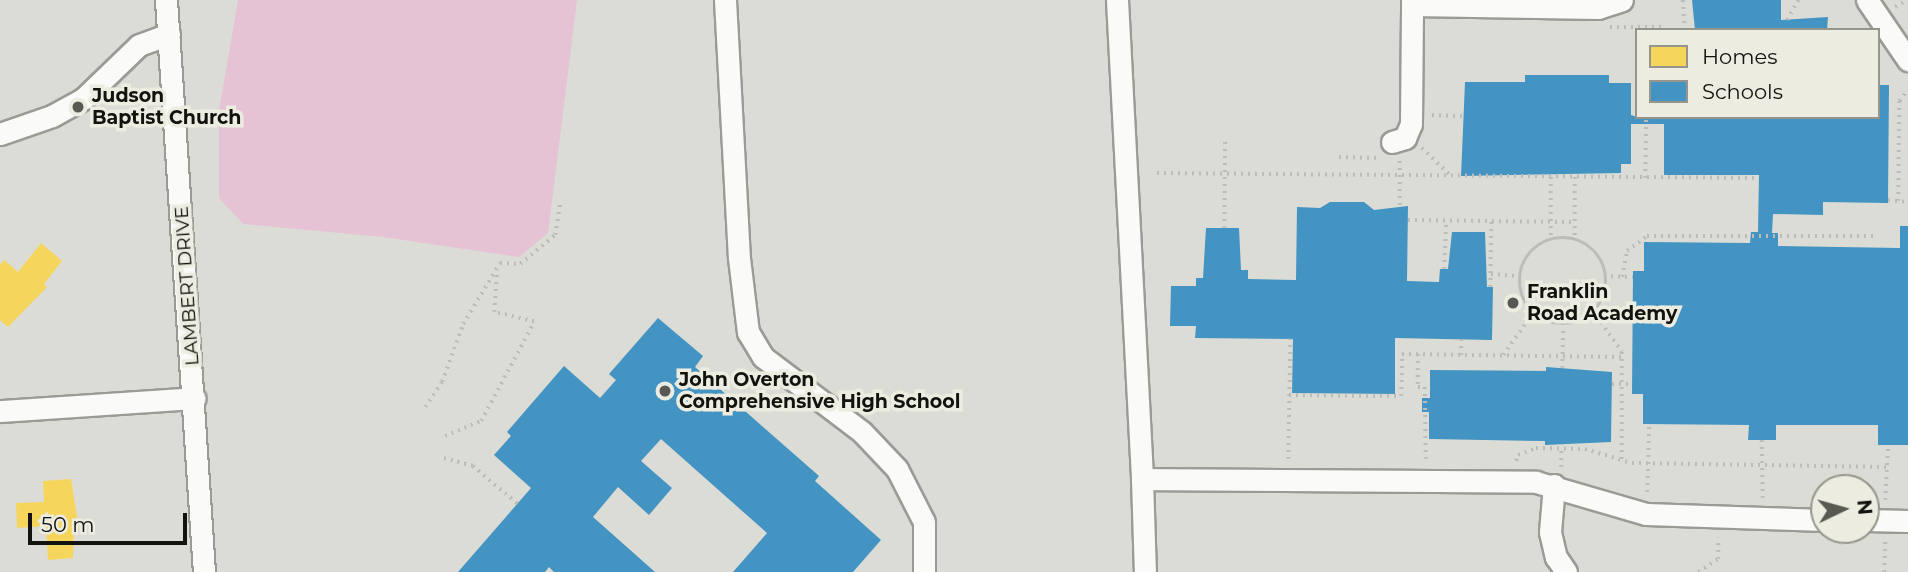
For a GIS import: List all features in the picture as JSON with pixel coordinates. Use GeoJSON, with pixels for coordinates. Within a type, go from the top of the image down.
{"type":"FeatureCollection","features":[{"type":"Feature","properties":{"kind":"street","name":"LAMBERT DRIVE"},"geometry":{"type":"LineString","coordinates":[[166,0],[195,398],[204,572]]}},
{"type":"Feature","properties":{"kind":"street"},"geometry":{"type":"LineString","coordinates":[[724,0],[738,258],[748,332],[763,357],[862,432],[897,469],[924,522],[925,572]]}},
{"type":"Feature","properties":{"kind":"street"},"geometry":{"type":"LineString","coordinates":[[1117,0],[1145,572]]}},
{"type":"Feature","properties":{"kind":"street"},"geometry":{"type":"LineString","coordinates":[[1396,150],[1411,124],[1412,2],[1598,8],[1622,0]]}},
{"type":"Feature","properties":{"kind":"street"},"geometry":{"type":"LineString","coordinates":[[1867,0],[1908,60]]}},
{"type":"Feature","properties":{"kind":"street"},"geometry":{"type":"LineString","coordinates":[[0,134],[52,116],[84,98],[139,45],[169,34]]}},
{"type":"Feature","properties":{"kind":"street"},"geometry":{"type":"LineString","coordinates":[[0,411],[195,398]]}},
{"type":"Feature","properties":{"kind":"street"},"geometry":{"type":"LineString","coordinates":[[1142,480],[1288,480],[1559,472],[1643,514],[1810,520]]}},
{"type":"Feature","properties":{"kind":"street"},"geometry":{"type":"LineString","coordinates":[[1559,472],[1550,533],[1556,557],[1566,572]]}},
{"type":"Feature","properties":{"kind":"street"},"geometry":{"type":"LineString","coordinates":[[1880,520],[1908,521]]}},
{"type":"Feature","properties":{"kind":"path"},"geometry":{"type":"LineString","coordinates":[[1683,0],[1685,28]]}},
{"type":"Feature","properties":{"kind":"path"},"geometry":{"type":"LineString","coordinates":[[1787,20],[1798,0]]}},
{"type":"Feature","properties":{"kind":"path"},"geometry":{"type":"LineString","coordinates":[[1605,27],[1661,27]]}},
{"type":"Feature","properties":{"kind":"path"},"geometry":{"type":"LineString","coordinates":[[1898,201],[1899,101],[1908,90]]}},
{"type":"Feature","properties":{"kind":"path"},"geometry":{"type":"LineString","coordinates":[[1430,103],[1430,127]]}},
{"type":"Feature","properties":{"kind":"path"},"geometry":{"type":"LineString","coordinates":[[1429,116],[1465,116]]}},
{"type":"Feature","properties":{"kind":"path"},"geometry":{"type":"LineString","coordinates":[[1645,177],[1646,119]]}},
{"type":"Feature","properties":{"kind":"path"},"geometry":{"type":"LineString","coordinates":[[1223,228],[1225,139]]}},
{"type":"Feature","properties":{"kind":"path"},"geometry":{"type":"LineString","coordinates":[[1414,155],[1427,141]]}},
{"type":"Feature","properties":{"kind":"path"},"geometry":{"type":"LineString","coordinates":[[1422,148],[1452,177]]}},
{"type":"Feature","properties":{"kind":"path"},"geometry":{"type":"LineString","coordinates":[[1396,150],[1400,176],[1400,205]]}},
{"type":"Feature","properties":{"kind":"path"},"geometry":{"type":"LineString","coordinates":[[1339,157],[1396,150],[1409,158]]}},
{"type":"Feature","properties":{"kind":"path"},"geometry":{"type":"LineString","coordinates":[[1157,173],[1759,178]]}},
{"type":"Feature","properties":{"kind":"path"},"geometry":{"type":"LineString","coordinates":[[1550,177],[1552,236]]}},
{"type":"Feature","properties":{"kind":"path"},"geometry":{"type":"LineString","coordinates":[[1575,177],[1575,237]]}},
{"type":"Feature","properties":{"kind":"path"},"geometry":{"type":"LineString","coordinates":[[1888,201],[1908,202]]}},
{"type":"Feature","properties":{"kind":"path"},"geometry":{"type":"LineString","coordinates":[[425,407],[442,382],[463,324],[500,263],[520,264],[555,235],[560,203]]}},
{"type":"Feature","properties":{"kind":"path"},"geometry":{"type":"LineString","coordinates":[[1408,220],[1575,222]]}},
{"type":"Feature","properties":{"kind":"path"},"geometry":{"type":"LineString","coordinates":[[1444,270],[1446,221]]}},
{"type":"Feature","properties":{"kind":"path"},"geometry":{"type":"LineString","coordinates":[[1490,287],[1491,221]]}},
{"type":"Feature","properties":{"kind":"path"},"geometry":{"type":"LineString","coordinates":[[1552,236],[1575,237],[1595,252],[1604,276],[1601,299],[1593,311],[1580,322],[1563,327],[1533,313],[1524,298],[1522,276],[1532,251],[1552,236]]}},
{"type":"Feature","properties":{"kind":"path"},"geometry":{"type":"LineString","coordinates":[[1622,277],[1627,251],[1647,236],[1874,236]]}},
{"type":"Feature","properties":{"kind":"path"},"geometry":{"type":"LineString","coordinates":[[445,436],[481,421],[534,323],[494,312],[497,268]]}},
{"type":"Feature","properties":{"kind":"path"},"geometry":{"type":"LineString","coordinates":[[1491,274],[1522,276]]}},
{"type":"Feature","properties":{"kind":"path"},"geometry":{"type":"LineString","coordinates":[[1604,276],[1633,277]]}},
{"type":"Feature","properties":{"kind":"path"},"geometry":{"type":"LineString","coordinates":[[1593,311],[1622,357],[1622,460]]}},
{"type":"Feature","properties":{"kind":"path"},"geometry":{"type":"LineString","coordinates":[[1503,355],[1533,313]]}},
{"type":"Feature","properties":{"kind":"path"},"geometry":{"type":"LineString","coordinates":[[1562,368],[1563,327]]}},
{"type":"Feature","properties":{"kind":"path"},"geometry":{"type":"LineString","coordinates":[[1288,480],[1290,339]]}},
{"type":"Feature","properties":{"kind":"path"},"geometry":{"type":"LineString","coordinates":[[1461,339],[1461,355]]}},
{"type":"Feature","properties":{"kind":"path"},"geometry":{"type":"LineString","coordinates":[[1289,395],[1401,396],[1402,354],[1622,357]]}},
{"type":"Feature","properties":{"kind":"path"},"geometry":{"type":"LineString","coordinates":[[1418,354],[1418,387],[1425,387],[1424,459],[1435,459]]}},
{"type":"Feature","properties":{"kind":"path"},"geometry":{"type":"LineString","coordinates":[[1395,367],[1402,367]]}},
{"type":"Feature","properties":{"kind":"path"},"geometry":{"type":"LineString","coordinates":[[1612,384],[1632,384]]}},
{"type":"Feature","properties":{"kind":"path"},"geometry":{"type":"LineString","coordinates":[[1637,494],[1647,496],[1650,424]]}},
{"type":"Feature","properties":{"kind":"path"},"geometry":{"type":"LineString","coordinates":[[1762,440],[1763,519]]}},
{"type":"Feature","properties":{"kind":"path"},"geometry":{"type":"LineString","coordinates":[[1516,461],[1518,455],[1536,447],[1585,449],[1622,460],[1648,464],[1886,467]]}},
{"type":"Feature","properties":{"kind":"path"},"geometry":{"type":"LineString","coordinates":[[1559,472],[1562,448]]}},
{"type":"Feature","properties":{"kind":"path"},"geometry":{"type":"LineString","coordinates":[[444,458],[473,466],[518,504]]}},
{"type":"Feature","properties":{"kind":"path"},"geometry":{"type":"LineString","coordinates":[[1506,462],[1527,464]]}},
{"type":"Feature","properties":{"kind":"path"},"geometry":{"type":"LineString","coordinates":[[1698,572],[1717,559],[1717,518]]}},
{"type":"Feature","properties":{"kind":"shaded area"},"geometry":{"type":"Polygon","coordinates":[[[238,0],[577,0],[548,233],[519,257],[383,237],[243,224],[219,198],[219,111],[238,0]]]}},
{"type":"Feature","properties":{"kind":"building: Homes"},"geometry":{"type":"Polygon","coordinates":[[[41,243],[62,261],[44,284],[47,287],[8,327],[0,320],[0,265],[4,260],[18,272],[41,243]]]}},
{"type":"Feature","properties":{"kind":"building: Homes"},"geometry":{"type":"Polygon","coordinates":[[[71,479],[79,529],[74,530],[73,558],[48,560],[46,526],[17,528],[16,503],[44,502],[43,481],[71,479]]]}},
{"type":"Feature","properties":{"kind":"building: Schools"},"geometry":{"type":"Polygon","coordinates":[[[1692,0],[1781,0],[1781,20],[1828,17],[1827,28],[1695,28],[1692,0]]]}},
{"type":"Feature","properties":{"kind":"building: Schools","name":"Franklin Road Academy"},"geometry":{"type":"Polygon","coordinates":[[[1525,75],[1609,75],[1609,83],[1631,83],[1631,115],[1635,119],[1880,119],[1880,85],[1889,85],[1888,203],[1823,202],[1823,215],[1773,214],[1772,233],[1778,233],[1778,246],[1900,248],[1900,226],[1908,226],[1908,445],[1878,445],[1878,425],[1776,425],[1776,440],[1748,440],[1749,425],[1643,424],[1643,394],[1632,394],[1633,271],[1644,271],[1644,242],[1750,243],[1751,232],[1758,232],[1759,175],[1664,175],[1664,124],[1631,124],[1631,164],[1621,164],[1621,173],[1461,176],[1465,82],[1525,82],[1525,75]]]}},
{"type":"Feature","properties":{"kind":"building: Schools"},"geometry":{"type":"Polygon","coordinates":[[[1330,202],[1364,202],[1374,210],[1408,206],[1407,281],[1439,282],[1440,269],[1448,269],[1452,232],[1485,232],[1487,287],[1493,287],[1492,340],[1395,338],[1395,394],[1292,393],[1293,339],[1195,338],[1196,326],[1170,326],[1171,286],[1196,286],[1196,278],[1203,278],[1206,228],[1239,228],[1241,270],[1248,270],[1248,279],[1296,280],[1297,207],[1320,208],[1330,202]]]}},
{"type":"Feature","properties":{"kind":"building: Schools"},"geometry":{"type":"Polygon","coordinates":[[[658,318],[703,356],[695,367],[819,476],[815,481],[881,540],[853,572],[733,572],[767,533],[661,439],[641,461],[672,488],[649,515],[618,487],[593,517],[655,572],[554,572],[549,567],[545,572],[458,572],[531,488],[494,455],[511,436],[507,432],[564,366],[600,398],[616,380],[609,374],[658,318]]]}},
{"type":"Feature","properties":{"kind":"building: Schools"},"geometry":{"type":"Polygon","coordinates":[[[1546,367],[1612,372],[1611,442],[1545,445],[1545,441],[1429,439],[1429,412],[1422,412],[1422,398],[1430,398],[1430,370],[1546,371],[1546,367]]]}},
{"type":"Feature","properties":{"kind":"place","name":"Judson Baptist Church"},"geometry":{"type":"Point","coordinates":[78,107]}},
{"type":"Feature","properties":{"kind":"place","name":"Franklin Road Academy"},"geometry":{"type":"Point","coordinates":[1513,303]}},
{"type":"Feature","properties":{"kind":"place","name":"John Overton Comprehensive High School"},"geometry":{"type":"Point","coordinates":[665,391]}}]}
